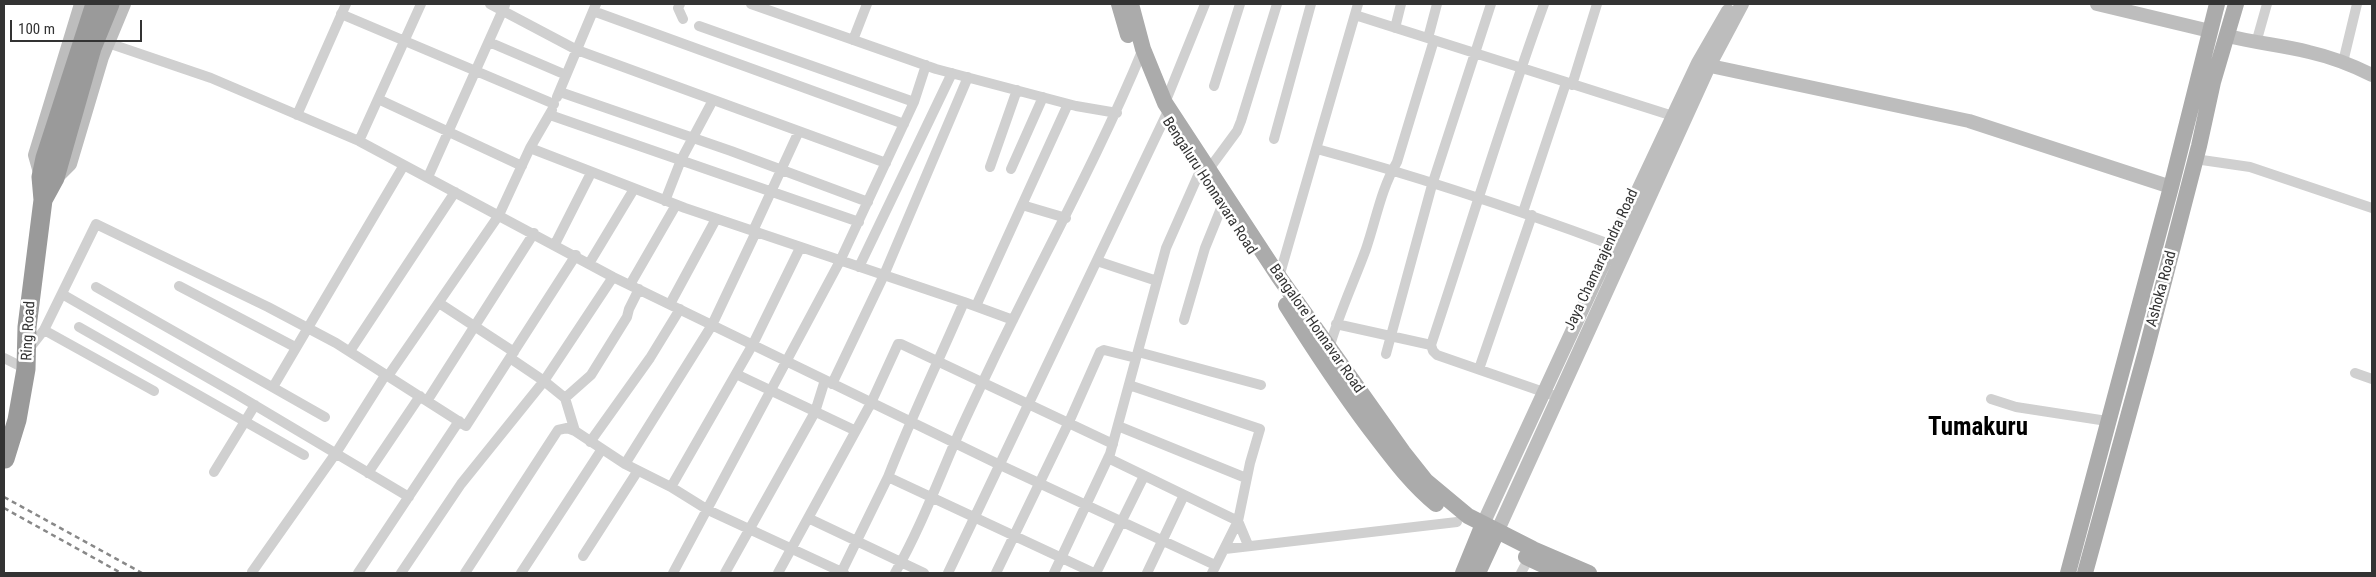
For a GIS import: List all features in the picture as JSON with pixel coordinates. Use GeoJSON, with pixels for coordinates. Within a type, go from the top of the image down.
{"type":"FeatureCollection","features":[{"type":"Feature","properties":{"kind":"highway","name":"Ring Road"},"geometry":{"type":"LineString","coordinates":[[5,460],[18,420],[27,360],[27,327],[43,200],[48,178],[45,158],[111,7]]}},
{"type":"Feature","properties":{"kind":"main road"},"geometry":{"type":"LineString","coordinates":[[81,4],[35,155],[48,178],[70,164],[108,43],[111,7]]}},
{"type":"Feature","properties":{"kind":"main road"},"geometry":{"type":"LineString","coordinates":[[1119,4],[1140,56]]}},
{"type":"Feature","properties":{"kind":"main road","name":"Bangalore Honnavar Road"},"geometry":{"type":"LineString","coordinates":[[1131,4],[1140,56],[1165,110],[1264,261],[1279,277],[1329,350],[1426,481],[1445,499],[1488,533],[1528,560],[1589,573]]}},
{"type":"Feature","properties":{"kind":"main road","name":"Jaya Chamarajendra Road"},"geometry":{"type":"LineString","coordinates":[[1488,533],[1558,398],[1703,64],[1732,4]]}},
{"type":"Feature","properties":{"kind":"main road","name":"Jaya Chamarajendra Road"},"geometry":{"type":"LineString","coordinates":[[1488,533],[1544,392],[1673,116],[1703,64],[1742,4]]}},
{"type":"Feature","properties":{"kind":"main road"},"geometry":{"type":"LineString","coordinates":[[2097,4],[2210,31]]}},
{"type":"Feature","properties":{"kind":"main road","name":"Ashoka Road"},"geometry":{"type":"LineString","coordinates":[[2068,573],[2107,421],[2171,188],[2217,4]]}},
{"type":"Feature","properties":{"kind":"main road","name":"Ashoka Road"},"geometry":{"type":"LineString","coordinates":[[2084,573],[2146,351],[2213,82],[2236,4]]}},
{"type":"Feature","properties":{"kind":"main road"},"geometry":{"type":"LineString","coordinates":[[2228,36],[2308,52],[2343,62],[2372,75]]}},
{"type":"Feature","properties":{"kind":"main road"},"geometry":{"type":"LineString","coordinates":[[1703,64],[1969,121],[2171,188]]}},
{"type":"Feature","properties":{"kind":"main road","name":"Bengaluru Honnavara Road"},"geometry":{"type":"LineString","coordinates":[[1204,170],[1222,206],[1264,261],[1330,376],[1382,445],[1417,488],[1457,522],[1488,533]]}},
{"type":"Feature","properties":{"kind":"main road"},"geometry":{"type":"LineString","coordinates":[[1463,573],[1488,533]]}},
{"type":"Feature","properties":{"kind":"main road"},"geometry":{"type":"LineString","coordinates":[[1478,573],[1488,533]]}},
{"type":"Feature","properties":{"kind":"main road"},"geometry":{"type":"LineString","coordinates":[[1528,560],[1560,573]]}},
{"type":"Feature","properties":{"kind":"street"},"geometry":{"type":"LineString","coordinates":[[359,141],[421,4]]}},
{"type":"Feature","properties":{"kind":"street"},"geometry":{"type":"LineString","coordinates":[[490,4],[504,7],[576,50],[886,163]]}},
{"type":"Feature","properties":{"kind":"street"},"geometry":{"type":"LineString","coordinates":[[680,4],[679,13],[683,19]]}},
{"type":"Feature","properties":{"kind":"street"},"geometry":{"type":"LineString","coordinates":[[751,4],[926,66],[1068,104],[1117,113]]}},
{"type":"Feature","properties":{"kind":"street"},"geometry":{"type":"LineString","coordinates":[[853,40],[867,4]]}},
{"type":"Feature","properties":{"kind":"street"},"geometry":{"type":"LineString","coordinates":[[948,573],[998,464],[1097,262],[1165,110],[1205,4]]}},
{"type":"Feature","properties":{"kind":"street"},"geometry":{"type":"LineString","coordinates":[[1214,86],[1240,4]]}},
{"type":"Feature","properties":{"kind":"street"},"geometry":{"type":"LineString","coordinates":[[1054,573],[1113,444],[1166,248],[1204,170],[1237,131],[1277,4]]}},
{"type":"Feature","properties":{"kind":"street"},"geometry":{"type":"LineString","coordinates":[[1274,139],[1311,4]]}},
{"type":"Feature","properties":{"kind":"street"},"geometry":{"type":"LineString","coordinates":[[1279,277],[1358,4]]}},
{"type":"Feature","properties":{"kind":"street"},"geometry":{"type":"LineString","coordinates":[[1395,28],[1401,4]]}},
{"type":"Feature","properties":{"kind":"street"},"geometry":{"type":"LineString","coordinates":[[1329,350],[1336,324],[1351,291],[1374,225],[1387,178],[1397,162],[1431,39],[1437,4]]}},
{"type":"Feature","properties":{"kind":"street"},"geometry":{"type":"LineString","coordinates":[[1386,354],[1432,185],[1491,4]]}},
{"type":"Feature","properties":{"kind":"street"},"geometry":{"type":"LineString","coordinates":[[1544,4],[1521,67],[1432,345],[1433,351],[1437,355],[1558,398]]}},
{"type":"Feature","properties":{"kind":"street"},"geometry":{"type":"LineString","coordinates":[[1479,369],[1527,213],[1597,4]]}},
{"type":"Feature","properties":{"kind":"street"},"geometry":{"type":"LineString","coordinates":[[2256,43],[2267,4]]}},
{"type":"Feature","properties":{"kind":"street"},"geometry":{"type":"LineString","coordinates":[[2343,62],[2356,4]]}},
{"type":"Feature","properties":{"kind":"street"},"geometry":{"type":"LineString","coordinates":[[428,177],[504,7]]}},
{"type":"Feature","properties":{"kind":"street"},"geometry":{"type":"LineString","coordinates":[[252,572],[499,215],[530,148],[550,114],[594,8],[904,124]]}},
{"type":"Feature","properties":{"kind":"street"},"geometry":{"type":"LineString","coordinates":[[298,115],[343,9],[404,41],[554,104]]}},
{"type":"Feature","properties":{"kind":"street"},"geometry":{"type":"LineString","coordinates":[[1354,15],[1673,116]]}},
{"type":"Feature","properties":{"kind":"street"},"geometry":{"type":"LineString","coordinates":[[699,26],[914,102]]}},
{"type":"Feature","properties":{"kind":"street"},"geometry":{"type":"LineString","coordinates":[[489,42],[566,76]]}},
{"type":"Feature","properties":{"kind":"street"},"geometry":{"type":"LineString","coordinates":[[108,43],[211,78],[359,141],[590,262],[614,277],[998,464],[1162,540],[1214,569],[1238,521],[1246,478],[1260,429],[1129,385]]}},
{"type":"Feature","properties":{"kind":"street"},"geometry":{"type":"LineString","coordinates":[[895,573],[933,499],[955,442],[1012,320],[1066,218],[1117,113],[1140,56]]}},
{"type":"Feature","properties":{"kind":"street"},"geometry":{"type":"LineString","coordinates":[[677,572],[769,390],[840,261],[914,102],[926,66]]}},
{"type":"Feature","properties":{"kind":"street"},"geometry":{"type":"LineString","coordinates":[[858,267],[952,73]]}},
{"type":"Feature","properties":{"kind":"street"},"geometry":{"type":"LineString","coordinates":[[725,573],[814,412],[884,274],[968,77]]}},
{"type":"Feature","properties":{"kind":"street"},"geometry":{"type":"LineString","coordinates":[[990,167],[1017,90]]}},
{"type":"Feature","properties":{"kind":"street"},"geometry":{"type":"LineString","coordinates":[[560,92],[781,169],[868,202]]}},
{"type":"Feature","properties":{"kind":"street"},"geometry":{"type":"LineString","coordinates":[[1011,169],[1043,97]]}},
{"type":"Feature","properties":{"kind":"street"},"geometry":{"type":"LineString","coordinates":[[378,99],[522,166]]}},
{"type":"Feature","properties":{"kind":"street"},"geometry":{"type":"LineString","coordinates":[[665,201],[681,160],[713,100]]}},
{"type":"Feature","properties":{"kind":"street"},"geometry":{"type":"LineString","coordinates":[[976,306],[1068,104]]}},
{"type":"Feature","properties":{"kind":"street"},"geometry":{"type":"LineString","coordinates":[[550,114],[859,222]]}},
{"type":"Feature","properties":{"kind":"street"},"geometry":{"type":"LineString","coordinates":[[625,464],[712,324],[799,131]]}},
{"type":"Feature","properties":{"kind":"street"},"geometry":{"type":"LineString","coordinates":[[530,148],[676,205],[800,248],[884,274],[1012,320]]}},
{"type":"Feature","properties":{"kind":"street"},"geometry":{"type":"LineString","coordinates":[[1317,150],[1392,170],[1432,185],[1527,213],[1612,244]]}},
{"type":"Feature","properties":{"kind":"street"},"geometry":{"type":"LineString","coordinates":[[2195,159],[2250,168],[2372,208]]}},
{"type":"Feature","properties":{"kind":"street"},"geometry":{"type":"LineString","coordinates":[[273,387],[404,165]]}},
{"type":"Feature","properties":{"kind":"street"},"geometry":{"type":"LineString","coordinates":[[555,244],[591,173]]}},
{"type":"Feature","properties":{"kind":"street"},"geometry":{"type":"LineString","coordinates":[[590,262],[634,189]]}},
{"type":"Feature","properties":{"kind":"street"},"geometry":{"type":"LineString","coordinates":[[350,351],[455,192]]}},
{"type":"Feature","properties":{"kind":"street"},"geometry":{"type":"LineString","coordinates":[[565,398],[591,375],[627,317],[635,286],[676,205]]}},
{"type":"Feature","properties":{"kind":"street"},"geometry":{"type":"LineString","coordinates":[[1022,205],[1066,218]]}},
{"type":"Feature","properties":{"kind":"street"},"geometry":{"type":"LineString","coordinates":[[1184,320],[1205,248],[1222,206]]}},
{"type":"Feature","properties":{"kind":"street"},"geometry":{"type":"LineString","coordinates":[[590,442],[650,358],[716,219]]}},
{"type":"Feature","properties":{"kind":"street"},"geometry":{"type":"LineString","coordinates":[[4,358],[27,360],[44,330],[96,224],[307,327],[350,351],[466,426],[576,255]]}},
{"type":"Feature","properties":{"kind":"street"},"geometry":{"type":"LineString","coordinates":[[368,473],[424,399],[475,326],[534,234]]}},
{"type":"Feature","properties":{"kind":"street"},"geometry":{"type":"LineString","coordinates":[[671,488],[736,374],[800,248]]}},
{"type":"Feature","properties":{"kind":"street"},"geometry":{"type":"LineString","coordinates":[[1097,262],[1157,281]]}},
{"type":"Feature","properties":{"kind":"street"},"geometry":{"type":"LineString","coordinates":[[401,573],[461,484],[544,380],[614,277]]}},
{"type":"Feature","properties":{"kind":"street"},"geometry":{"type":"LineString","coordinates":[[179,286],[295,347]]}},
{"type":"Feature","properties":{"kind":"street"},"geometry":{"type":"LineString","coordinates":[[96,287],[325,417]]}},
{"type":"Feature","properties":{"kind":"street"},"geometry":{"type":"LineString","coordinates":[[62,294],[255,405],[409,497]]}},
{"type":"Feature","properties":{"kind":"street"},"geometry":{"type":"LineString","coordinates":[[465,573],[558,430],[567,428],[575,431],[637,472],[671,488],[708,510],[842,573],[888,477],[910,421],[939,362],[964,302]]}},
{"type":"Feature","properties":{"kind":"street"},"geometry":{"type":"LineString","coordinates":[[438,303],[475,326],[565,398],[575,431]]}},
{"type":"Feature","properties":{"kind":"street"},"geometry":{"type":"LineString","coordinates":[[1336,324],[1432,345]]}},
{"type":"Feature","properties":{"kind":"street"},"geometry":{"type":"LineString","coordinates":[[79,327],[304,455]]}},
{"type":"Feature","properties":{"kind":"street"},"geometry":{"type":"LineString","coordinates":[[44,330],[154,391]]}},
{"type":"Feature","properties":{"kind":"street"},"geometry":{"type":"LineString","coordinates":[[778,573],[854,430],[871,403],[898,344],[1029,403],[1113,444]]}},
{"type":"Feature","properties":{"kind":"street"},"geometry":{"type":"LineString","coordinates":[[996,573],[1069,422],[1100,352],[1104,350],[1137,355],[1260,385]]}},
{"type":"Feature","properties":{"kind":"street"},"geometry":{"type":"LineString","coordinates":[[2355,373],[2372,379]]}},
{"type":"Feature","properties":{"kind":"street"},"geometry":{"type":"LineString","coordinates":[[736,374],[854,430]]}},
{"type":"Feature","properties":{"kind":"street"},"geometry":{"type":"LineString","coordinates":[[1991,399],[2016,407],[2107,421]]}},
{"type":"Feature","properties":{"kind":"street"},"geometry":{"type":"LineString","coordinates":[[214,472],[255,405]]}},
{"type":"Feature","properties":{"kind":"street"},"geometry":{"type":"LineString","coordinates":[[358,573],[459,420]]}},
{"type":"Feature","properties":{"kind":"street"},"geometry":{"type":"LineString","coordinates":[[1118,426],[1246,478]]}},
{"type":"Feature","properties":{"kind":"street"},"geometry":{"type":"LineString","coordinates":[[521,573],[602,448]]}},
{"type":"Feature","properties":{"kind":"street"},"geometry":{"type":"LineString","coordinates":[[1108,458],[1238,521],[1248,544]]}},
{"type":"Feature","properties":{"kind":"street"},"geometry":{"type":"LineString","coordinates":[[583,556],[637,472]]}},
{"type":"Feature","properties":{"kind":"street"},"geometry":{"type":"LineString","coordinates":[[888,477],[1095,573],[1144,476]]}},
{"type":"Feature","properties":{"kind":"street"},"geometry":{"type":"LineString","coordinates":[[1147,573],[1184,495]]}},
{"type":"Feature","properties":{"kind":"street"},"geometry":{"type":"LineString","coordinates":[[808,518],[924,573]]}},
{"type":"Feature","properties":{"kind":"street"},"geometry":{"type":"LineString","coordinates":[[1225,549],[1248,544],[1281,543],[1457,522]]}},
{"type":"Feature","properties":{"kind":"railway"},"geometry":{"type":"LineString","coordinates":[[4,497],[142,573]]}},
{"type":"Feature","properties":{"kind":"railway"},"geometry":{"type":"LineString","coordinates":[[4,508],[121,573]]}},
{"type":"Feature","properties":{"kind":"district","name":"Tumakuru"},"geometry":{"type":"Point","coordinates":[1978,429]}}]}
